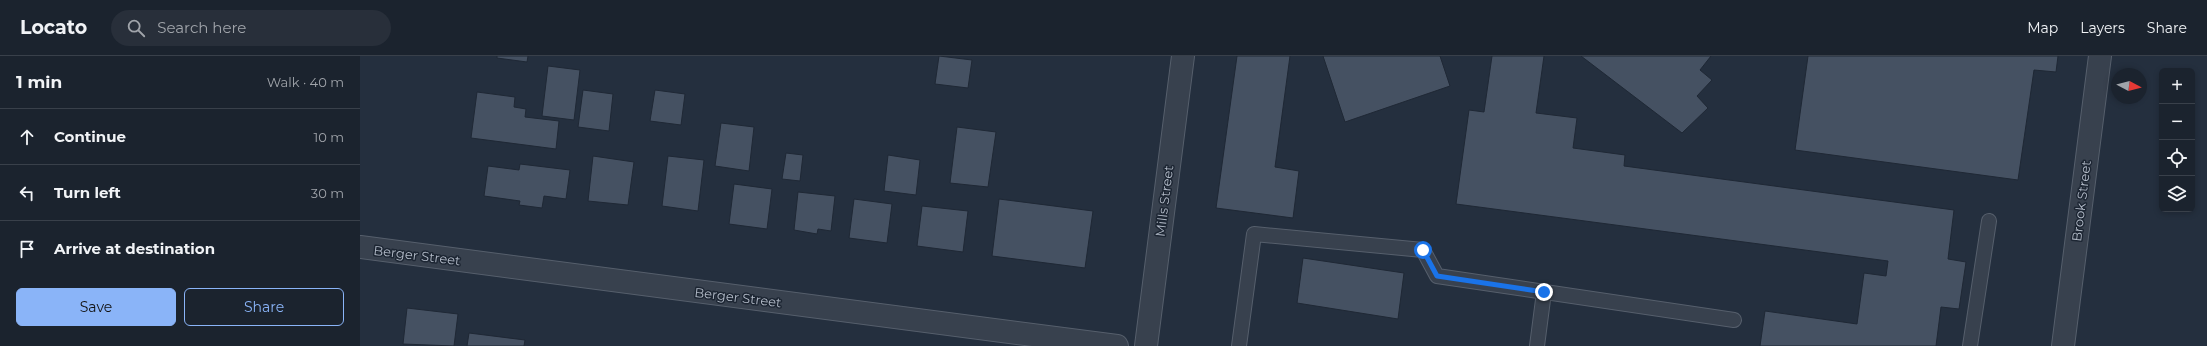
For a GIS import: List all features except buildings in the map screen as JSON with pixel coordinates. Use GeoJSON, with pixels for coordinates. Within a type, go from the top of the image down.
{"type":"FeatureCollection","features":[{"type":"Feature","properties":{"kind":"street","name":"Mills Street"},"geometry":{"type":"LineString","coordinates":[[1146,346],[1183,56]]}},
{"type":"Feature","properties":{"kind":"street","name":"Brook Street"},"geometry":{"type":"LineString","coordinates":[[2063,346],[2100,56]]}},
{"type":"Feature","properties":{"kind":"street","name":"Berger Street"},"geometry":{"type":"LineString","coordinates":[[360,247],[1117,346]]}},
{"type":"Feature","properties":{"kind":"lane"},"geometry":{"type":"LineString","coordinates":[[1970,346],[1989,221]]}},
{"type":"Feature","properties":{"kind":"lane"},"geometry":{"type":"LineString","coordinates":[[1240,346],[1254,234],[1423,250],[1437,276],[1734,320]]}},
{"type":"Feature","properties":{"kind":"lane"},"geometry":{"type":"LineString","coordinates":[[1537,346],[1544,292]]}},
{"type":"Feature","properties":{"kind":"route"},"geometry":{"type":"LineString","coordinates":[[1423,250],[1437,276],[1544,292]]}}]}
